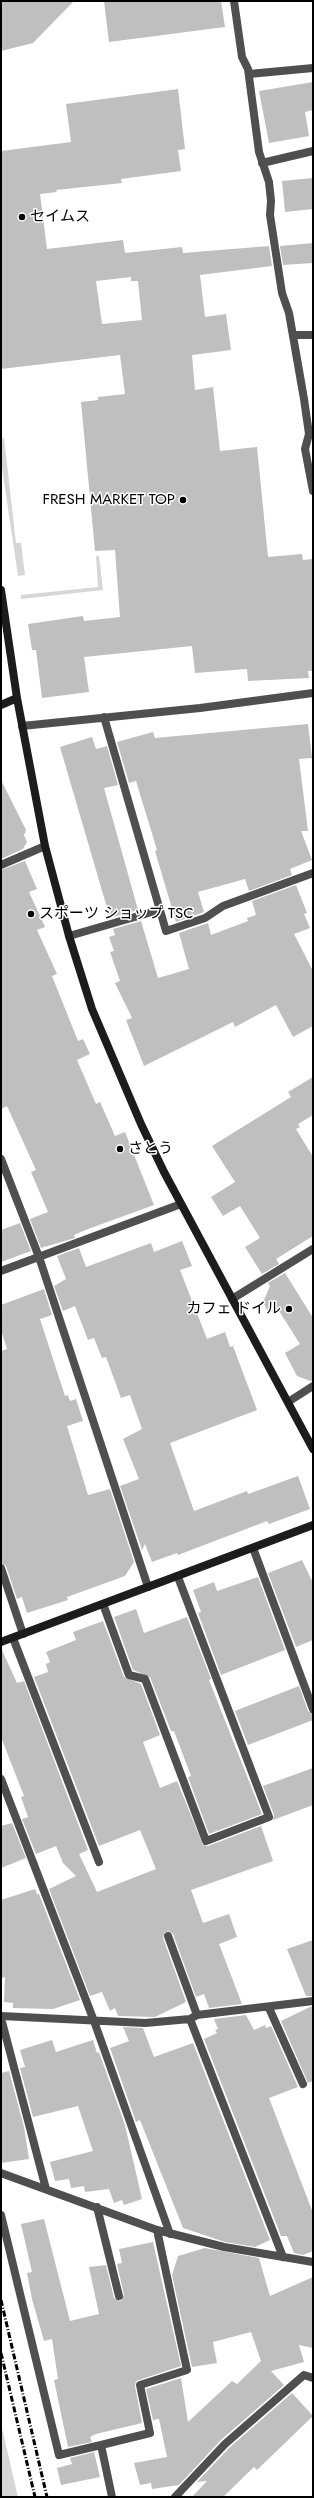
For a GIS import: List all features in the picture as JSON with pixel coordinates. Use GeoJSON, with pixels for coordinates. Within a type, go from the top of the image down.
{"type":"FeatureCollection","features":[{"type":"Feature","properties":{"kind":"street"},"geometry":{"type":"LineString","coordinates":[[234,1],[242,57],[249,74],[262,163],[270,194],[270,215],[282,293],[293,335],[304,399],[309,434],[305,448],[313,491]]}},
{"type":"Feature","properties":{"kind":"street"},"geometry":{"type":"LineString","coordinates":[[249,74],[313,68]]}},
{"type":"Feature","properties":{"kind":"street"},"geometry":{"type":"LineString","coordinates":[[262,163],[313,151]]}},
{"type":"Feature","properties":{"kind":"street"},"geometry":{"type":"LineString","coordinates":[[293,335],[313,335]]}},
{"type":"Feature","properties":{"kind":"street"},"geometry":{"type":"LineString","coordinates":[[304,399],[313,399]]}},
{"type":"Feature","properties":{"kind":"street"},"geometry":{"type":"LineString","coordinates":[[1,590],[16,698],[45,846],[69,936],[92,1009],[140,1124],[181,1204],[313,1449]]}},
{"type":"Feature","properties":{"kind":"street"},"geometry":{"type":"LineString","coordinates":[[22,726],[313,693]]}},
{"type":"Feature","properties":{"kind":"street"},"geometry":{"type":"LineString","coordinates":[[1,705],[16,698]]}},
{"type":"Feature","properties":{"kind":"street"},"geometry":{"type":"LineString","coordinates":[[104,717],[166,931],[205,918],[223,906],[313,873]]}},
{"type":"Feature","properties":{"kind":"street"},"geometry":{"type":"LineString","coordinates":[[1,865],[45,846]]}},
{"type":"Feature","properties":{"kind":"street"},"geometry":{"type":"LineString","coordinates":[[69,936],[159,910]]}},
{"type":"Feature","properties":{"kind":"street"},"geometry":{"type":"LineString","coordinates":[[1,1159],[39,1257],[148,1587]]}},
{"type":"Feature","properties":{"kind":"street"},"geometry":{"type":"LineString","coordinates":[[1,1271],[181,1204]]}},
{"type":"Feature","properties":{"kind":"street"},"geometry":{"type":"LineString","coordinates":[[232,1299],[313,1249]]}},
{"type":"Feature","properties":{"kind":"street"},"geometry":{"type":"LineString","coordinates":[[288,1402],[313,1386]]}},
{"type":"Feature","properties":{"kind":"street"},"geometry":{"type":"LineString","coordinates":[[1,1642],[313,1525]]}},
{"type":"Feature","properties":{"kind":"street"},"geometry":{"type":"LineString","coordinates":[[253,1548],[313,1709]]}},
{"type":"Feature","properties":{"kind":"street"},"geometry":{"type":"LineString","coordinates":[[1,1568],[22,1634]]}},
{"type":"Feature","properties":{"kind":"street"},"geometry":{"type":"LineString","coordinates":[[103,1604],[129,1675],[145,1679],[206,1842],[269,1817],[178,1576]]}},
{"type":"Feature","properties":{"kind":"street"},"geometry":{"type":"LineString","coordinates":[[13,1638],[99,1862]]}},
{"type":"Feature","properties":{"kind":"street"},"geometry":{"type":"LineString","coordinates":[[1,1779],[94,2021],[170,2234]]}},
{"type":"Feature","properties":{"kind":"street"},"geometry":{"type":"LineString","coordinates":[[168,1936],[194,2017],[283,2258]]}},
{"type":"Feature","properties":{"kind":"street"},"geometry":{"type":"LineString","coordinates":[[46,2189],[1,2017],[145,2023],[269,2008],[313,2001]]}},
{"type":"Feature","properties":{"kind":"street"},"geometry":{"type":"LineString","coordinates":[[269,2008],[303,2084]]}},
{"type":"Feature","properties":{"kind":"street"},"geometry":{"type":"LineString","coordinates":[[1,2173],[170,2234],[224,2247],[313,2262]]}},
{"type":"Feature","properties":{"kind":"street"},"geometry":{"type":"LineString","coordinates":[[97,2207],[119,2296]]}},
{"type":"Feature","properties":{"kind":"street"},"geometry":{"type":"LineString","coordinates":[[1,2215],[58,2455],[150,2433],[140,2385],[187,2370],[158,2230]]}},
{"type":"Feature","properties":{"kind":"street"},"geometry":{"type":"LineString","coordinates":[[175,2497],[236,2434],[304,2375],[313,2378]]}},
{"type":"Feature","properties":{"kind":"street"},"geometry":{"type":"LineString","coordinates":[[101,2445],[112,2497]]}},
{"type":"Feature","properties":{"kind":"shaded area"},"geometry":{"type":"Polygon","coordinates":[[[4,438],[16,543],[21,543],[25,575],[18,576],[1,461],[1,439],[4,438]]]}},
{"type":"Feature","properties":{"kind":"shaded area"},"geometry":{"type":"Polygon","coordinates":[[[96,556],[99,556],[103,590],[21,599],[21,595],[98,587],[96,556]]]}},
{"type":"Feature","properties":{"kind":"shaded area"},"geometry":{"type":"Polygon","coordinates":[[[1,2424],[18,2497],[1,2497],[1,2424]]]}},
{"type":"Feature","properties":{"kind":"building"},"geometry":{"type":"Polygon","coordinates":[[[1,1],[74,1],[33,43],[1,51],[1,1]]]}},
{"type":"Feature","properties":{"kind":"building"},"geometry":{"type":"Polygon","coordinates":[[[104,1],[221,1],[225,27],[109,42],[104,1]]]}},
{"type":"Feature","properties":{"kind":"building"},"geometry":{"type":"Polygon","coordinates":[[[313,82],[313,110],[305,112],[309,136],[269,143],[259,91],[313,82]]]}},
{"type":"Feature","properties":{"kind":"building"},"geometry":{"type":"Polygon","coordinates":[[[178,89],[185,149],[178,150],[181,171],[121,179],[122,183],[56,190],[57,192],[40,194],[47,249],[123,240],[125,253],[182,247],[183,253],[269,246],[272,266],[200,275],[205,317],[226,314],[231,350],[192,355],[195,390],[213,387],[220,451],[257,447],[268,557],[302,554],[303,560],[313,559],[313,671],[308,671],[309,678],[248,681],[247,669],[195,673],[192,646],[84,657],[89,692],[42,698],[36,650],[32,650],[28,624],[83,616],[84,621],[120,617],[115,550],[95,551],[81,402],[98,400],[98,397],[125,394],[120,355],[1,369],[1,151],[71,142],[66,104],[178,89]],[[131,277],[96,281],[102,324],[142,320],[138,281],[131,281],[131,277]]]}},
{"type":"Feature","properties":{"kind":"building"},"geometry":{"type":"Polygon","coordinates":[[[313,178],[313,209],[285,212],[282,181],[313,178]]]}},
{"type":"Feature","properties":{"kind":"building"},"geometry":{"type":"Polygon","coordinates":[[[313,243],[313,263],[283,265],[280,246],[313,243]]]}},
{"type":"Feature","properties":{"kind":"building"},"geometry":{"type":"Polygon","coordinates":[[[308,724],[312,758],[299,759],[308,831],[301,831],[312,860],[290,869],[292,875],[249,891],[245,879],[198,892],[204,912],[176,922],[155,851],[157,850],[136,781],[129,783],[117,742],[153,732],[155,738],[308,724]]]}},
{"type":"Feature","properties":{"kind":"building"},"geometry":{"type":"Polygon","coordinates":[[[92,737],[96,749],[107,746],[118,785],[104,788],[138,910],[110,918],[60,747],[92,737]]]}},
{"type":"Feature","properties":{"kind":"building"},"geometry":{"type":"Polygon","coordinates":[[[1,780],[26,830],[24,835],[27,842],[23,849],[1,859],[1,780]]]}},
{"type":"Feature","properties":{"kind":"building"},"geometry":{"type":"Polygon","coordinates":[[[25,861],[37,889],[29,892],[45,927],[37,930],[57,974],[52,976],[78,1041],[83,1039],[90,1054],[77,1060],[96,1104],[100,1102],[115,1136],[125,1132],[154,1205],[88,1229],[74,1235],[75,1238],[41,1248],[30,1219],[48,1212],[31,1172],[36,1170],[7,1106],[1,1109],[1,870],[25,861]]]}},
{"type":"Feature","properties":{"kind":"building"},"geometry":{"type":"Polygon","coordinates":[[[296,885],[307,913],[304,914],[310,928],[294,934],[313,971],[313,1026],[293,1037],[276,1005],[235,1027],[233,1022],[144,1066],[126,1020],[132,1018],[115,983],[120,981],[110,952],[114,951],[109,937],[115,935],[113,929],[141,921],[158,978],[189,969],[179,933],[208,923],[211,935],[248,921],[247,918],[256,915],[252,901],[296,885]]]}},
{"type":"Feature","properties":{"kind":"building"},"geometry":{"type":"Polygon","coordinates":[[[313,1077],[313,1115],[298,1124],[300,1127],[296,1129],[313,1157],[313,1236],[276,1259],[279,1264],[262,1274],[245,1247],[260,1238],[240,1206],[223,1216],[211,1197],[235,1182],[212,1146],[291,1097],[288,1092],[313,1077]]]}},
{"type":"Feature","properties":{"kind":"building"},"geometry":{"type":"Polygon","coordinates":[[[20,1223],[31,1251],[1,1262],[1,1230],[20,1223]]]}},
{"type":"Feature","properties":{"kind":"building"},"geometry":{"type":"Polygon","coordinates":[[[182,1241],[192,1266],[180,1270],[207,1339],[225,1332],[230,1347],[233,1346],[257,1410],[170,1443],[194,1511],[247,1491],[248,1494],[298,1476],[310,1509],[269,1524],[267,1521],[178,1555],[177,1553],[152,1562],[145,1544],[142,1550],[120,1486],[139,1479],[123,1439],[142,1429],[130,1395],[121,1398],[106,1357],[102,1358],[94,1338],[88,1340],[75,1306],[63,1311],[54,1286],[66,1279],[57,1256],[79,1248],[86,1267],[151,1243],[154,1252],[182,1241]]]}},
{"type":"Feature","properties":{"kind":"building"},"geometry":{"type":"Polygon","coordinates":[[[285,1273],[313,1318],[313,1381],[297,1376],[285,1353],[300,1344],[279,1311],[268,1312],[263,1302],[270,1286],[268,1283],[285,1273]]]}},
{"type":"Feature","properties":{"kind":"building"},"geometry":{"type":"Polygon","coordinates":[[[44,1289],[52,1315],[40,1319],[65,1396],[68,1395],[70,1401],[76,1399],[83,1421],[67,1426],[88,1495],[110,1489],[134,1562],[125,1576],[67,1597],[68,1600],[27,1613],[22,1597],[17,1599],[6,1566],[1,1563],[1,1351],[7,1349],[1,1330],[1,1305],[44,1289]]]}},
{"type":"Feature","properties":{"kind":"building"},"geometry":{"type":"Polygon","coordinates":[[[302,1560],[313,1583],[313,1640],[296,1647],[268,1573],[302,1560]]]}},
{"type":"Feature","properties":{"kind":"building"},"geometry":{"type":"Polygon","coordinates":[[[258,1577],[285,1650],[221,1675],[198,1613],[201,1612],[193,1590],[214,1582],[217,1591],[258,1577]]]}},
{"type":"Feature","properties":{"kind":"building"},"geometry":{"type":"Polygon","coordinates":[[[136,1609],[144,1633],[187,1617],[211,1679],[209,1680],[262,1814],[209,1834],[188,1777],[191,1776],[174,1731],[171,1731],[150,1677],[133,1670],[114,1617],[136,1609]]]}},
{"type":"Feature","properties":{"kind":"building"},"geometry":{"type":"Polygon","coordinates":[[[103,1621],[124,1677],[141,1684],[160,1735],[143,1742],[160,1788],[177,1781],[203,1845],[208,1846],[261,1826],[273,1861],[191,1890],[203,1923],[229,1914],[237,1937],[219,1944],[242,2004],[209,2008],[204,1994],[196,1997],[173,1934],[169,1931],[164,1933],[163,1938],[186,2002],[155,2017],[118,2016],[115,2008],[110,2011],[102,1992],[90,1996],[49,1889],[76,1876],[63,1863],[56,1846],[36,1854],[22,1819],[28,1817],[21,1797],[24,1796],[1,1737],[1,1648],[17,1683],[24,1681],[88,1850],[79,1854],[97,1892],[156,1869],[140,1830],[99,1846],[34,1677],[48,1672],[46,1664],[50,1662],[46,1652],[76,1640],[73,1632],[103,1621]]]}},
{"type":"Feature","properties":{"kind":"building"},"geometry":{"type":"Polygon","coordinates":[[[299,1686],[308,1711],[313,1714],[313,1720],[248,1745],[235,1711],[299,1686]]]}},
{"type":"Feature","properties":{"kind":"building"},"geometry":{"type":"Polygon","coordinates":[[[313,1768],[313,1805],[273,1820],[274,1815],[263,1786],[313,1768]]]}},
{"type":"Feature","properties":{"kind":"building"},"geometry":{"type":"Polygon","coordinates":[[[12,1823],[26,1858],[1,1868],[1,1826],[12,1823]]]}},
{"type":"Feature","properties":{"kind":"building"},"geometry":{"type":"Polygon","coordinates":[[[35,1889],[37,1894],[39,1894],[80,2000],[53,2009],[13,2008],[13,2003],[4,2002],[5,1977],[1,1978],[1,1900],[35,1889]]]}},
{"type":"Feature","properties":{"kind":"building"},"geometry":{"type":"Polygon","coordinates":[[[313,1940],[313,1996],[306,1996],[287,1949],[313,1940]]]}},
{"type":"Feature","properties":{"kind":"building"},"geometry":{"type":"Polygon","coordinates":[[[310,2007],[313,2007],[313,2081],[308,2083],[281,2021],[310,2007]]]}},
{"type":"Feature","properties":{"kind":"building"},"geometry":{"type":"Polygon","coordinates":[[[246,2015],[254,2030],[265,2025],[266,2028],[271,2026],[298,2087],[269,2098],[313,2213],[313,2251],[303,2255],[294,2253],[287,2236],[281,2236],[204,2039],[217,2033],[215,2030],[218,2029],[214,2019],[246,2015]]]}},
{"type":"Feature","properties":{"kind":"building"},"geometry":{"type":"Polygon","coordinates":[[[123,2027],[143,2028],[154,2057],[193,2043],[270,2240],[255,2247],[225,2242],[183,2228],[140,2120],[136,2122],[110,2048],[129,2041],[123,2027]]]}},
{"type":"Feature","properties":{"kind":"building"},"geometry":{"type":"Polygon","coordinates":[[[52,2040],[56,2052],[93,2040],[97,2053],[99,2052],[125,2125],[142,2199],[124,2205],[122,2200],[114,2203],[109,2189],[85,2192],[84,2186],[71,2188],[69,2179],[55,2181],[50,2162],[93,2151],[78,2106],[33,2117],[20,2068],[25,2067],[20,2050],[52,2040]]]}},
{"type":"Feature","properties":{"kind":"building"},"geometry":{"type":"Polygon","coordinates":[[[9,2071],[24,2127],[29,2159],[1,2163],[1,2073],[9,2071]]]}},
{"type":"Feature","properties":{"kind":"building"},"geometry":{"type":"Polygon","coordinates":[[[44,2219],[70,2321],[99,2314],[89,2267],[106,2265],[114,2298],[121,2301],[124,2295],[117,2264],[122,2263],[119,2249],[153,2242],[181,2366],[136,2381],[135,2386],[142,2423],[96,2434],[90,2437],[92,2442],[68,2447],[54,2380],[58,2379],[52,2339],[44,2341],[32,2299],[27,2273],[32,2272],[21,2224],[44,2219]]]}},
{"type":"Feature","properties":{"kind":"building"},"geometry":{"type":"Polygon","coordinates":[[[205,2248],[259,2258],[270,2296],[313,2277],[313,2348],[299,2345],[304,2362],[271,2371],[284,2385],[221,2440],[179,2485],[152,2489],[151,2483],[140,2485],[134,2463],[167,2457],[159,2419],[153,2420],[146,2389],[181,2378],[188,2422],[232,2381],[237,2384],[261,2361],[251,2332],[213,2342],[217,2363],[192,2367],[172,2275],[178,2256],[205,2248]]]}},
{"type":"Feature","properties":{"kind":"building"},"geometry":{"type":"Polygon","coordinates":[[[292,2393],[313,2416],[257,2470],[254,2467],[223,2497],[192,2497],[207,2481],[197,2482],[229,2448],[292,2393]]]}},
{"type":"Feature","properties":{"kind":"building"},"geometry":{"type":"Polygon","coordinates":[[[94,2452],[100,2477],[61,2485],[57,2468],[72,2464],[70,2458],[94,2452]]]}},
{"type":"Feature","properties":{"kind":"railway"},"geometry":{"type":"LineString","coordinates":[[1,2300],[47,2497]]}},
{"type":"Feature","properties":{"kind":"railway"},"geometry":{"type":"LineString","coordinates":[[1,2353],[35,2497]]}},
{"type":"Feature","properties":{"kind":"place","name":"セイムス"},"geometry":{"type":"Point","coordinates":[22,217]}},
{"type":"Feature","properties":{"kind":"place","name":"FRESH MARKET TOP"},"geometry":{"type":"Point","coordinates":[183,500]}},
{"type":"Feature","properties":{"kind":"place","name":"スポーツ ショップ TSC"},"geometry":{"type":"Point","coordinates":[31,914]}},
{"type":"Feature","properties":{"kind":"place","name":"さとう"},"geometry":{"type":"Point","coordinates":[120,1149]}},
{"type":"Feature","properties":{"kind":"place","name":"カフェ ドイル"},"geometry":{"type":"Point","coordinates":[289,1309]}}]}
